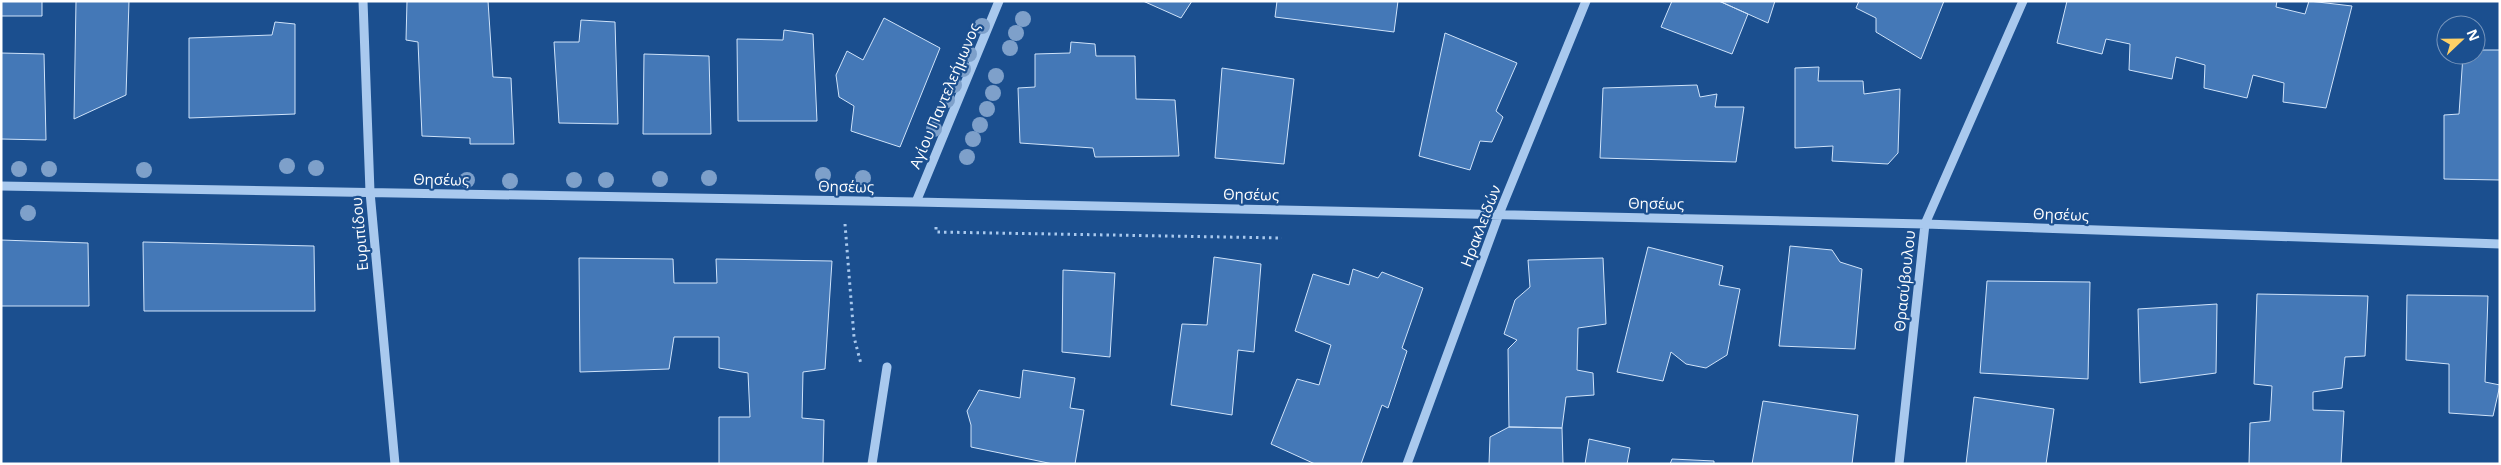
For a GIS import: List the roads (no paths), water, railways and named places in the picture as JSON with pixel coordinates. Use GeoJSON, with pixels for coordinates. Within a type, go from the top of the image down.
{"type":"FeatureCollection","features":[{"type":"Feature","properties":{"kind":"street","name":"Ευριπίδου"},"geometry":{"type":"LineString","coordinates":[[363,1],[370,192],[395,464]]}},
{"type":"Feature","properties":{"kind":"street","name":"Αγίου Παντελεήμωνος"},"geometry":{"type":"LineString","coordinates":[[916,202],[999,1]]}},
{"type":"Feature","properties":{"kind":"street","name":"Ηρακλειδών"},"geometry":{"type":"LineString","coordinates":[[1407,464],[1499,214],[1586,1]]}},
{"type":"Feature","properties":{"kind":"street","name":"Θρασύβουλου"},"geometry":{"type":"LineString","coordinates":[[1899,464],[1925,224],[2022,1]]}},
{"type":"Feature","properties":{"kind":"street","name":"Θησέως"},"geometry":{"type":"LineString","coordinates":[[1,186],[1499,214],[1925,224],[2500,244]]}},
{"type":"Feature","properties":{"kind":"street"},"geometry":{"type":"LineString","coordinates":[[872,464],[887,367]]}}]}
